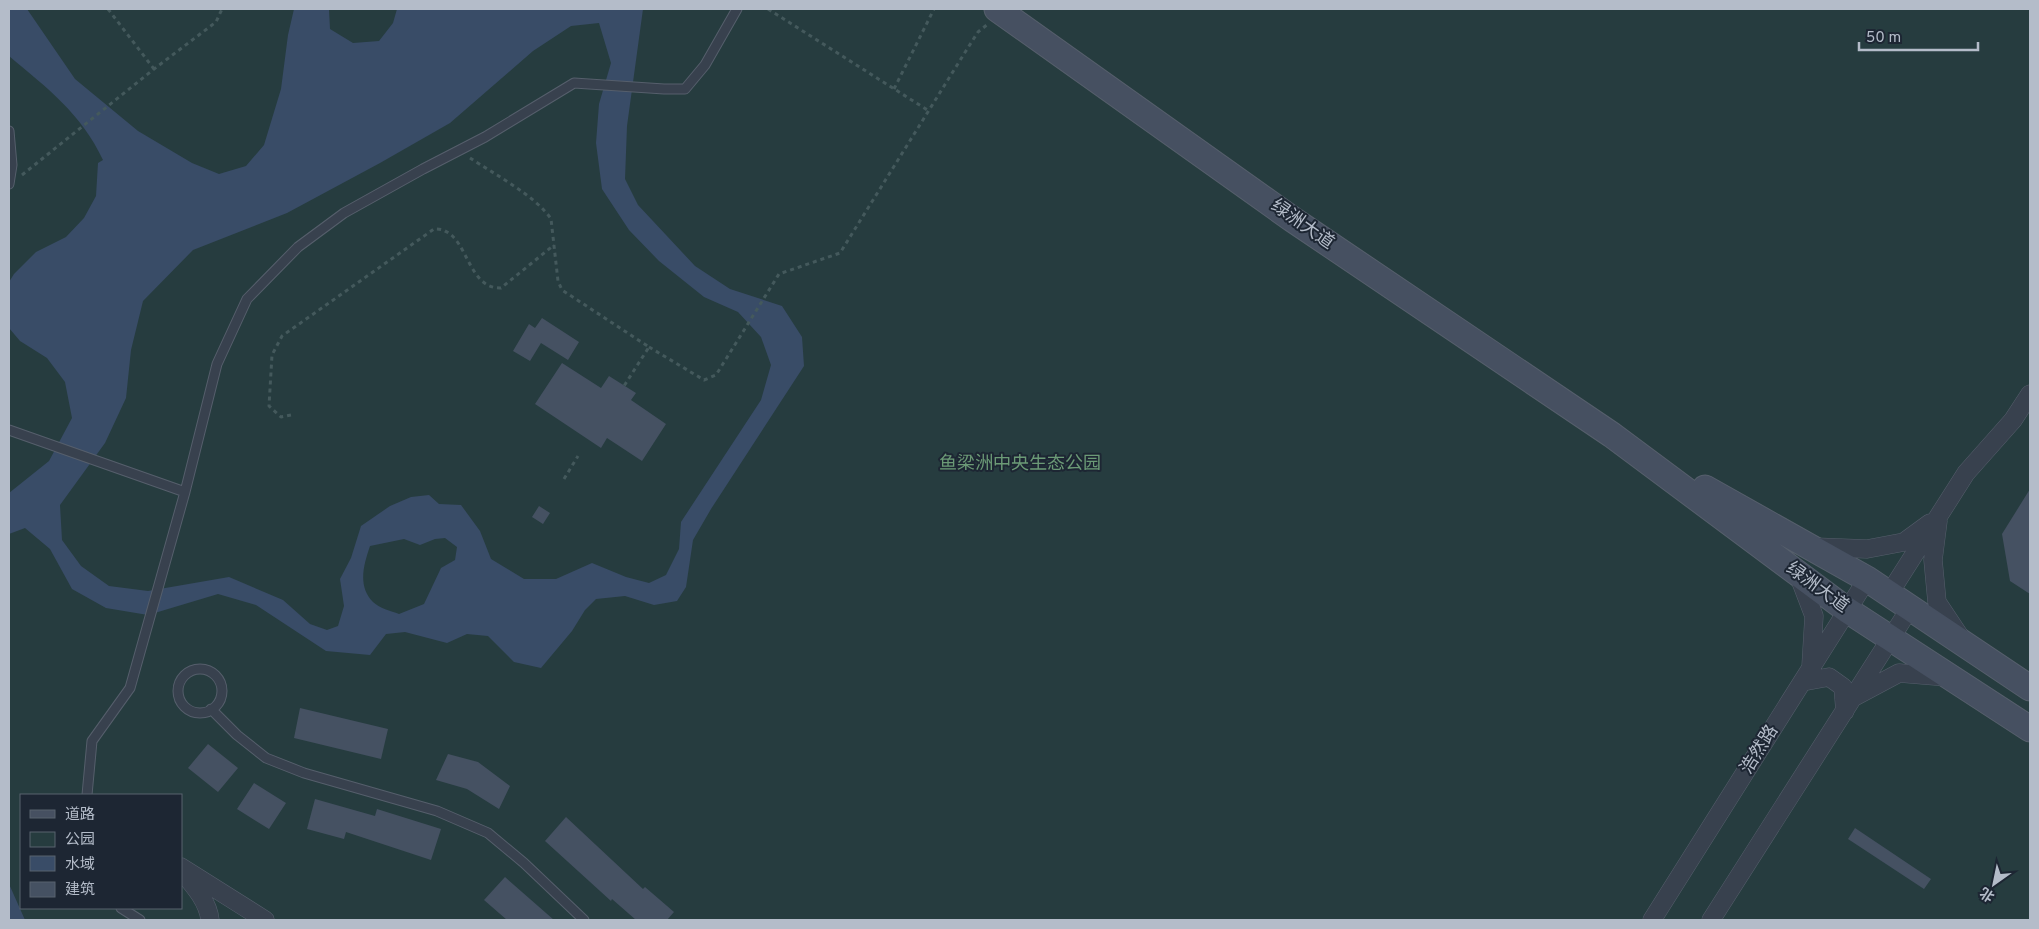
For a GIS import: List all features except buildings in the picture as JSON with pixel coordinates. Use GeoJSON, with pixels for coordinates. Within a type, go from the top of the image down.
{"type":"FeatureCollection","features":[{"type":"Feature","properties":{"kind":"main road","name":"绿洲大道"},"geometry":{"type":"LineString","coordinates":[[1000,11],[1292,219],[1612,435],[1847,610],[2030,729]]}},
{"type":"Feature","properties":{"kind":"main road","name":"绿洲大道"},"geometry":{"type":"LineString","coordinates":[[1612,435],[1867,579],[2030,688]]}},
{"type":"Feature","properties":{"kind":"street"},"geometry":{"type":"LineString","coordinates":[[1889,594],[1966,473],[2013,420],[2030,394]]}},
{"type":"Feature","properties":{"kind":"street"},"geometry":{"type":"LineString","coordinates":[[1810,547],[1867,549],[1904,542],[1938,517]]}},
{"type":"Feature","properties":{"kind":"street"},"geometry":{"type":"LineString","coordinates":[[1938,517],[1933,560],[1937,602],[1965,645]]}},
{"type":"Feature","properties":{"kind":"street"},"geometry":{"type":"LineString","coordinates":[[1798,574],[1814,616],[1807,675],[1829,677],[1843,687],[1849,704]]}},
{"type":"Feature","properties":{"kind":"street","name":"浩然路"},"geometry":{"type":"LineString","coordinates":[[1652,920],[1867,579]]}},
{"type":"Feature","properties":{"kind":"street"},"geometry":{"type":"LineString","coordinates":[[1711,920],[1910,608]]}},
{"type":"Feature","properties":{"kind":"street"},"geometry":{"type":"LineString","coordinates":[[1849,704],[1899,673],[1950,677]]}},
{"type":"Feature","properties":{"kind":"street"},"geometry":{"type":"LineString","coordinates":[[182,868],[265,920]]}},
{"type":"Feature","properties":{"kind":"street"},"geometry":{"type":"LineString","coordinates":[[182,872],[197,889],[210,914],[210,920]]}},
{"type":"Feature","properties":{"kind":"lane"},"geometry":{"type":"LineString","coordinates":[[87,794],[92,740],[130,688],[185,492],[217,364],[247,299],[298,247],[344,213],[485,137],[574,83],[685,89],[705,65],[737,9]]}},
{"type":"Feature","properties":{"kind":"lane"},"geometry":{"type":"LineString","coordinates":[[9,131],[13,182]]}},
{"type":"Feature","properties":{"kind":"lane"},"geometry":{"type":"LineString","coordinates":[[9,430],[185,492]]}},
{"type":"Feature","properties":{"kind":"lane"},"geometry":{"type":"LineString","coordinates":[[202,669],[208,671],[218,680],[221,686],[220,699],[211,709],[197,713],[184,706],[179,699],[178,684],[187,672],[202,669]]}},
{"type":"Feature","properties":{"kind":"lane"},"geometry":{"type":"LineString","coordinates":[[211,709],[237,735],[266,758],[304,773],[437,811],[488,833],[524,863],[584,920]]}},
{"type":"Feature","properties":{"kind":"lane"},"geometry":{"type":"LineString","coordinates":[[123,909],[140,920]]}},
{"type":"Feature","properties":{"kind":"path"},"geometry":{"type":"LineString","coordinates":[[108,9],[154,69]]}},
{"type":"Feature","properties":{"kind":"path"},"geometry":{"type":"LineString","coordinates":[[13,182],[216,22],[222,9]]}},
{"type":"Feature","properties":{"kind":"path"},"geometry":{"type":"LineString","coordinates":[[768,9],[929,111]]}},
{"type":"Feature","properties":{"kind":"path"},"geometry":{"type":"LineString","coordinates":[[894,89],[934,9]]}},
{"type":"Feature","properties":{"kind":"path"},"geometry":{"type":"LineString","coordinates":[[459,150],[536,202],[546,212],[551,219],[558,281],[562,290],[649,347],[704,380],[716,375],[779,274],[840,254],[978,32],[1000,11]]}},
{"type":"Feature","properties":{"kind":"path"},"geometry":{"type":"LineString","coordinates":[[291,415],[281,417],[269,406],[272,355],[282,336],[434,229],[445,230],[452,236],[480,279],[492,288],[501,288],[554,245]]}},
{"type":"Feature","properties":{"kind":"path"},"geometry":{"type":"LineString","coordinates":[[624,386],[649,347]]}},
{"type":"Feature","properties":{"kind":"path"},"geometry":{"type":"LineString","coordinates":[[564,480],[578,456]]}},
{"type":"Feature","properties":{"kind":"green space","name":"鱼梁洲中央生态公园"},"geometry":{"type":"Polygon","coordinates":[[[9,9],[2030,9],[2030,920],[9,920],[9,9]]]}},
{"type":"Feature","properties":{"kind":"water"},"geometry":{"type":"Polygon","coordinates":[[[9,9],[27,9],[75,79],[138,131],[192,163],[219,174],[246,166],[264,145],[281,89],[288,35],[294,9],[329,9],[330,29],[353,43],[379,41],[393,23],[397,9],[643,9],[627,126],[625,179],[638,205],[695,266],[730,289],[782,306],[802,337],[804,366],[693,540],[686,587],[677,601],[654,605],[625,596],[596,599],[585,610],[572,631],[541,668],[514,662],[488,636],[467,634],[447,643],[405,632],[386,634],[370,655],[326,651],[256,605],[218,594],[148,615],[106,608],[72,589],[50,549],[25,528],[9,534],[9,493],[49,461],[72,418],[65,382],[47,358],[20,341],[9,328],[9,282],[14,274],[36,252],[66,237],[84,218],[96,196],[98,163],[103,160],[94,143],[74,115],[50,91],[9,56],[9,9]],[[599,23],[571,26],[533,51],[450,123],[380,163],[287,213],[193,250],[143,301],[131,350],[126,398],[105,443],[60,505],[62,540],[81,566],[109,586],[148,591],[229,577],[283,600],[310,624],[327,630],[338,626],[344,606],[340,579],[351,558],[361,526],[390,506],[411,497],[429,495],[439,504],[461,505],[480,531],[491,559],[524,579],[556,579],[592,563],[626,577],[649,583],[666,575],[679,549],[681,522],[761,400],[771,365],[761,337],[738,312],[704,297],[659,261],[629,230],[602,189],[596,143],[599,104],[611,63],[599,23]],[[445,538],[435,539],[420,545],[404,539],[370,546],[363,575],[363,582],[368,596],[382,608],[399,614],[424,604],[441,568],[455,560],[457,547],[445,538]]]}},
{"type":"Feature","properties":{"kind":"water"},"geometry":{"type":"Polygon","coordinates":[[[9,884],[25,920],[9,920],[9,884]]]}}]}
